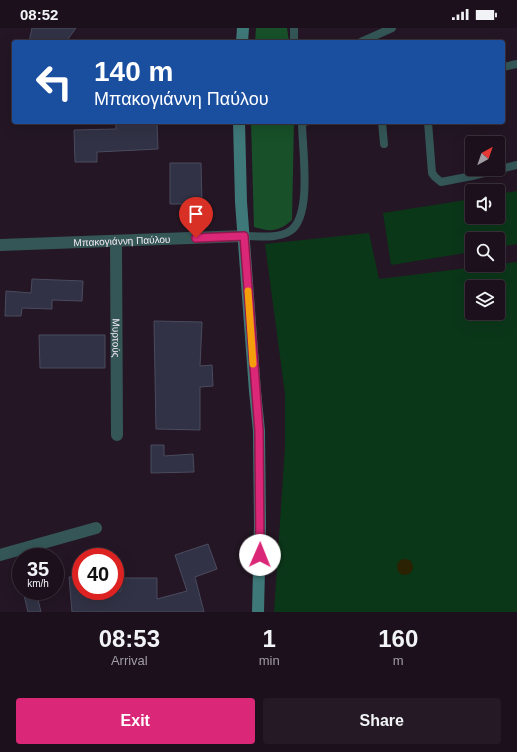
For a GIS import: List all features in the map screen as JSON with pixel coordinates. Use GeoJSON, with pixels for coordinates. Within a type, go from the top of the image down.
{"type":"FeatureCollection","features":[{"type":"Feature","properties":{"kind":"street"},"geometry":{"type":"LineString","coordinates":[[242,40],[243,28]]}},
{"type":"Feature","properties":{"kind":"street"},"geometry":{"type":"LineString","coordinates":[[239,124],[239,163],[259,431],[260,526],[258,612]]}},
{"type":"Feature","properties":{"kind":"street","name":"Μπακογιάννη Παύλου"},"geometry":{"type":"LineString","coordinates":[[0,245],[244,236]]}},
{"type":"Feature","properties":{"kind":"street","name":"Μυρτούς"},"geometry":{"type":"LineString","coordinates":[[116,241],[117,435]]}},
{"type":"Feature","properties":{"kind":"street"},"geometry":{"type":"LineString","coordinates":[[0,555],[96,528]]}},
{"type":"Feature","properties":{"kind":"lane"},"geometry":{"type":"LineString","coordinates":[[294,28],[294,40]]}},
{"type":"Feature","properties":{"kind":"lane"},"geometry":{"type":"LineString","coordinates":[[365,40],[392,28]]}},
{"type":"Feature","properties":{"kind":"lane"},"geometry":{"type":"LineString","coordinates":[[505,67],[517,64]]}},
{"type":"Feature","properties":{"kind":"lane"},"geometry":{"type":"LineString","coordinates":[[244,236],[280,235],[290,230],[297,223],[302,212],[304,197],[303,124]]}},
{"type":"Feature","properties":{"kind":"lane"},"geometry":{"type":"LineString","coordinates":[[382,124],[384,144]]}},
{"type":"Feature","properties":{"kind":"lane"},"geometry":{"type":"LineString","coordinates":[[428,124],[432,173],[434,177],[441,182],[517,165]]}},
{"type":"Feature","properties":{"kind":"green space"},"geometry":{"type":"Polygon","coordinates":[[[256,28],[287,28],[289,40],[255,40],[256,28]]]}},
{"type":"Feature","properties":{"kind":"green space"},"geometry":{"type":"Polygon","coordinates":[[[251,124],[294,124],[292,220],[283,227],[274,230],[265,230],[254,227],[251,124]]]}},
{"type":"Feature","properties":{"kind":"green space"},"geometry":{"type":"Polygon","coordinates":[[[517,191],[517,244],[505,246],[505,232],[465,232],[465,253],[391,265],[383,213],[465,200],[465,224],[505,224],[505,193],[517,191]]]}},
{"type":"Feature","properties":{"kind":"green space"},"geometry":{"type":"Polygon","coordinates":[[[369,233],[379,279],[465,268],[465,272],[505,272],[505,263],[517,262],[517,612],[274,612],[285,447],[285,394],[265,244],[369,233]]]}},
{"type":"Feature","properties":{"kind":"sand"},"geometry":{"type":"Polygon","coordinates":[[[405,559],[411,561],[413,567],[411,573],[405,575],[399,573],[397,567],[399,561],[405,559]]]}},
{"type":"Feature","properties":{"kind":"building"},"geometry":{"type":"Polygon","coordinates":[[[32,28],[76,28],[67,40],[29,40],[32,28]]]}},
{"type":"Feature","properties":{"kind":"building"},"geometry":{"type":"Polygon","coordinates":[[[116,124],[157,124],[158,149],[97,152],[97,162],[75,162],[74,130],[116,129],[116,124]]]}},
{"type":"Feature","properties":{"kind":"building"},"geometry":{"type":"Polygon","coordinates":[[[170,163],[201,163],[202,204],[170,204],[170,163]]]}},
{"type":"Feature","properties":{"kind":"building"},"geometry":{"type":"Polygon","coordinates":[[[32,279],[83,281],[82,301],[52,300],[52,309],[22,308],[21,316],[5,316],[6,291],[31,293],[32,279]]]}},
{"type":"Feature","properties":{"kind":"building"},"geometry":{"type":"Polygon","coordinates":[[[154,321],[202,322],[200,366],[212,365],[213,386],[200,387],[200,430],[156,429],[154,321]]]}},
{"type":"Feature","properties":{"kind":"building"},"geometry":{"type":"Polygon","coordinates":[[[39,335],[105,335],[105,368],[40,368],[39,335]]]}},
{"type":"Feature","properties":{"kind":"building"},"geometry":{"type":"Polygon","coordinates":[[[151,445],[164,445],[164,456],[193,454],[194,472],[151,473],[151,445]]]}},
{"type":"Feature","properties":{"kind":"building"},"geometry":{"type":"Polygon","coordinates":[[[208,544],[217,569],[195,577],[204,612],[72,612],[69,577],[72,577],[72,600],[124,600],[124,578],[157,578],[157,599],[187,591],[175,555],[208,544]]]}},
{"type":"Feature","properties":{"kind":"building"},"geometry":{"type":"Polygon","coordinates":[[[25,600],[38,600],[41,612],[28,612],[25,600]]]}},
{"type":"Feature","properties":{"kind":"slow traffic"},"geometry":{"type":"LineString","coordinates":[[248,291],[253,364]]}},
{"type":"Feature","properties":{"kind":"route"},"geometry":{"type":"LineString","coordinates":[[196,238],[244,236],[259,431],[260,555]]}}]}
